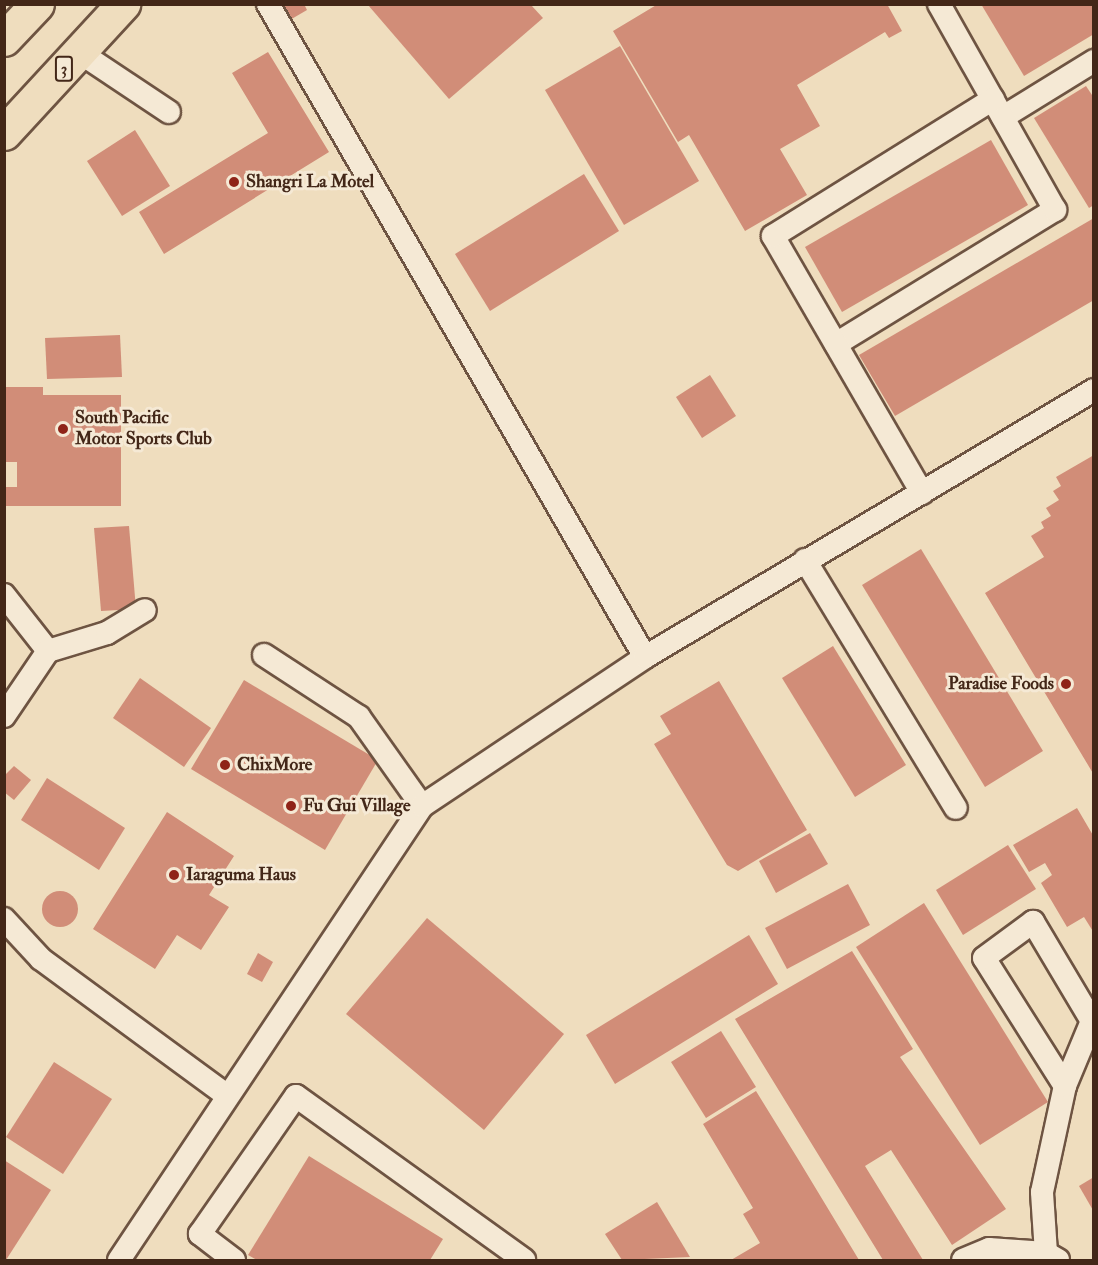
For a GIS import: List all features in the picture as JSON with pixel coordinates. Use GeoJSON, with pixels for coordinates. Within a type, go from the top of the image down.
{"type":"FeatureCollection","features":[{"type":"Feature","properties":{"kind":"highway"},"geometry":{"type":"LineString","coordinates":[[4,39],[37,4]]}},
{"type":"Feature","properties":{"kind":"highway","name":"3"},"geometry":{"type":"LineString","coordinates":[[4,133],[123,4]]}},
{"type":"Feature","properties":{"kind":"street"},"geometry":{"type":"LineString","coordinates":[[268,4],[645,657]]}},
{"type":"Feature","properties":{"kind":"street"},"geometry":{"type":"LineString","coordinates":[[836,344],[1055,210],[939,4]]}},
{"type":"Feature","properties":{"kind":"street"},"geometry":{"type":"LineString","coordinates":[[79,52],[169,112]]}},
{"type":"Feature","properties":{"kind":"street"},"geometry":{"type":"LineString","coordinates":[[922,493],[773,236],[998,108],[1094,61]]}},
{"type":"Feature","properties":{"kind":"street"},"geometry":{"type":"LineString","coordinates":[[119,1260],[225,1094],[422,806],[645,657],[1094,390]]}},
{"type":"Feature","properties":{"kind":"street"},"geometry":{"type":"LineString","coordinates":[[805,560],[956,808]]}},
{"type":"Feature","properties":{"kind":"street"},"geometry":{"type":"LineString","coordinates":[[4,595],[48,651]]}},
{"type":"Feature","properties":{"kind":"street"},"geometry":{"type":"LineString","coordinates":[[4,716],[48,651],[107,633],[145,610]]}},
{"type":"Feature","properties":{"kind":"street"},"geometry":{"type":"LineString","coordinates":[[264,655],[359,717],[422,806]]}},
{"type":"Feature","properties":{"kind":"street"},"geometry":{"type":"LineString","coordinates":[[4,920],[41,959],[225,1094]]}},
{"type":"Feature","properties":{"kind":"street"},"geometry":{"type":"LineString","coordinates":[[963,1260],[989,1249],[1052,1257],[1042,1192],[1065,1086],[1092,1021],[1033,922],[984,958],[1065,1086]]}},
{"type":"Feature","properties":{"kind":"street"},"geometry":{"type":"LineString","coordinates":[[234,1260],[200,1234],[296,1096],[524,1260]]}},
{"type":"Feature","properties":{"kind":"building"},"geometry":{"type":"Polygon","coordinates":[[[272,4],[304,4],[307,10],[283,24],[272,4]]]}},
{"type":"Feature","properties":{"kind":"building"},"geometry":{"type":"Polygon","coordinates":[[[658,4],[887,4],[902,31],[889,38],[885,32],[797,85],[820,126],[780,149],[807,195],[745,231],[689,135],[678,142],[613,31],[658,4]]]}},
{"type":"Feature","properties":{"kind":"building"},"geometry":{"type":"Polygon","coordinates":[[[981,4],[1094,4],[1094,34],[1024,76],[981,4]]]}},
{"type":"Feature","properties":{"kind":"building"},"geometry":{"type":"Polygon","coordinates":[[[368,5],[531,5],[543,18],[449,99],[368,5]]]}},
{"type":"Feature","properties":{"kind":"building"},"geometry":{"type":"Polygon","coordinates":[[[620,46],[699,181],[624,225],[545,90],[620,46]]]}},
{"type":"Feature","properties":{"kind":"building","name":"Shangri La Motel"},"geometry":{"type":"Polygon","coordinates":[[[268,52],[329,152],[164,254],[139,212],[268,133],[232,73],[268,52]]]}},
{"type":"Feature","properties":{"kind":"building"},"geometry":{"type":"Polygon","coordinates":[[[1086,86],[1094,98],[1094,205],[1089,208],[1034,118],[1086,86]]]}},
{"type":"Feature","properties":{"kind":"building"},"geometry":{"type":"Polygon","coordinates":[[[135,130],[170,186],[122,216],[87,161],[135,130]]]}},
{"type":"Feature","properties":{"kind":"building"},"geometry":{"type":"Polygon","coordinates":[[[991,140],[1028,205],[842,312],[805,247],[991,140]]]}},
{"type":"Feature","properties":{"kind":"building"},"geometry":{"type":"Polygon","coordinates":[[[584,174],[619,231],[490,311],[455,254],[584,174]]]}},
{"type":"Feature","properties":{"kind":"building"},"geometry":{"type":"Polygon","coordinates":[[[1094,218],[1094,300],[895,416],[859,355],[1094,218]]]}},
{"type":"Feature","properties":{"kind":"building"},"geometry":{"type":"Polygon","coordinates":[[[120,335],[122,377],[47,379],[45,338],[120,335]]]}},
{"type":"Feature","properties":{"kind":"building"},"geometry":{"type":"Polygon","coordinates":[[[710,375],[736,416],[702,438],[676,397],[710,375]]]}},
{"type":"Feature","properties":{"kind":"building","name":"South Pacific Motor Sports Club"},"geometry":{"type":"Polygon","coordinates":[[[5,387],[43,387],[43,395],[121,395],[121,506],[4,506],[4,487],[17,487],[17,462],[5,462],[5,387]]]}},
{"type":"Feature","properties":{"kind":"building","name":"Paradise Foods"},"geometry":{"type":"Polygon","coordinates":[[[1094,455],[1094,775],[985,593],[1044,557],[1031,536],[1044,528],[1041,522],[1051,516],[1046,508],[1059,500],[1053,491],[1061,486],[1056,477],[1094,455]]]}},
{"type":"Feature","properties":{"kind":"building"},"geometry":{"type":"Polygon","coordinates":[[[129,526],[136,609],[101,611],[94,528],[129,526]]]}},
{"type":"Feature","properties":{"kind":"building"},"geometry":{"type":"Polygon","coordinates":[[[921,549],[1043,751],[985,787],[862,585],[921,549]]]}},
{"type":"Feature","properties":{"kind":"building"},"geometry":{"type":"Polygon","coordinates":[[[833,646],[906,765],[855,797],[782,678],[833,646]]]}},
{"type":"Feature","properties":{"kind":"building"},"geometry":{"type":"Polygon","coordinates":[[[140,678],[211,728],[184,767],[113,718],[140,678]]]}},
{"type":"Feature","properties":{"kind":"building"},"geometry":{"type":"Polygon","coordinates":[[[244,680],[378,760],[325,850],[191,769],[244,680]]]}},
{"type":"Feature","properties":{"kind":"building"},"geometry":{"type":"Polygon","coordinates":[[[719,681],[807,830],[738,871],[727,865],[654,744],[671,734],[660,716],[719,681]]]}},
{"type":"Feature","properties":{"kind":"building"},"geometry":{"type":"Polygon","coordinates":[[[14,766],[31,780],[14,800],[4,792],[4,776],[14,766]]]}},
{"type":"Feature","properties":{"kind":"building"},"geometry":{"type":"Polygon","coordinates":[[[47,778],[125,828],[99,870],[21,820],[47,778]]]}},
{"type":"Feature","properties":{"kind":"building"},"geometry":{"type":"Polygon","coordinates":[[[1077,808],[1094,837],[1094,933],[1084,917],[1067,927],[1041,883],[1052,875],[1045,863],[1029,872],[1013,845],[1077,808]]]}},
{"type":"Feature","properties":{"kind":"building","name":"Iaraguma Haus"},"geometry":{"type":"Polygon","coordinates":[[[167,812],[234,856],[209,895],[229,907],[201,950],[177,935],[155,969],[93,929],[167,812]]]}},
{"type":"Feature","properties":{"kind":"building"},"geometry":{"type":"Polygon","coordinates":[[[810,833],[828,864],[776,893],[759,861],[810,833]]]}},
{"type":"Feature","properties":{"kind":"building"},"geometry":{"type":"Polygon","coordinates":[[[1008,845],[1036,889],[963,935],[936,890],[1008,845]]]}},
{"type":"Feature","properties":{"kind":"building"},"geometry":{"type":"Polygon","coordinates":[[[848,884],[870,925],[787,969],[765,928],[848,884]]]}},
{"type":"Feature","properties":{"kind":"building"},"geometry":{"type":"Polygon","coordinates":[[[60,891],[73,896],[78,909],[73,922],[60,927],[47,922],[42,909],[47,896],[60,891]]]}},
{"type":"Feature","properties":{"kind":"building"},"geometry":{"type":"Polygon","coordinates":[[[924,903],[1048,1102],[980,1145],[856,947],[924,903]]]}},
{"type":"Feature","properties":{"kind":"building"},"geometry":{"type":"Polygon","coordinates":[[[427,918],[564,1034],[484,1130],[346,1014],[427,918]]]}},
{"type":"Feature","properties":{"kind":"building"},"geometry":{"type":"Polygon","coordinates":[[[749,935],[778,984],[615,1084],[586,1035],[749,935]]]}},
{"type":"Feature","properties":{"kind":"building"},"geometry":{"type":"Polygon","coordinates":[[[852,951],[913,1049],[900,1057],[1006,1209],[952,1245],[891,1150],[865,1166],[923,1260],[883,1260],[735,1019],[852,951]]]}},
{"type":"Feature","properties":{"kind":"building"},"geometry":{"type":"Polygon","coordinates":[[[258,953],[273,962],[262,982],[247,974],[258,953]]]}},
{"type":"Feature","properties":{"kind":"building"},"geometry":{"type":"Polygon","coordinates":[[[721,1031],[756,1087],[706,1118],[671,1062],[721,1031]]]}},
{"type":"Feature","properties":{"kind":"building"},"geometry":{"type":"Polygon","coordinates":[[[54,1062],[112,1099],[63,1174],[6,1137],[54,1062]]]}},
{"type":"Feature","properties":{"kind":"building"},"geometry":{"type":"Polygon","coordinates":[[[756,1091],[859,1260],[731,1260],[760,1243],[743,1214],[753,1208],[703,1124],[756,1091]]]}},
{"type":"Feature","properties":{"kind":"building"},"geometry":{"type":"Polygon","coordinates":[[[309,1156],[443,1239],[430,1260],[257,1260],[248,1255],[309,1156]]]}},
{"type":"Feature","properties":{"kind":"building"},"geometry":{"type":"Polygon","coordinates":[[[4,1160],[51,1190],[6,1260],[4,1260],[4,1160]]]}},
{"type":"Feature","properties":{"kind":"building"},"geometry":{"type":"Polygon","coordinates":[[[1094,1177],[1094,1212],[1079,1186],[1094,1177]]]}},
{"type":"Feature","properties":{"kind":"building"},"geometry":{"type":"Polygon","coordinates":[[[657,1202],[690,1257],[622,1260],[605,1234],[657,1202]]]}},
{"type":"Feature","properties":{"kind":"place","name":"Shangri La Motel"},"geometry":{"type":"Point","coordinates":[234,182]}},
{"type":"Feature","properties":{"kind":"place","name":"South Pacific Motor Sports Club"},"geometry":{"type":"Point","coordinates":[63,429]}},
{"type":"Feature","properties":{"kind":"place","name":"Paradise Foods"},"geometry":{"type":"Point","coordinates":[1066,684]}},
{"type":"Feature","properties":{"kind":"place","name":"ChixMore"},"geometry":{"type":"Point","coordinates":[225,765]}},
{"type":"Feature","properties":{"kind":"place","name":"Fu Gui Village"},"geometry":{"type":"Point","coordinates":[291,806]}},
{"type":"Feature","properties":{"kind":"place","name":"Iaraguma Haus"},"geometry":{"type":"Point","coordinates":[174,875]}}]}
